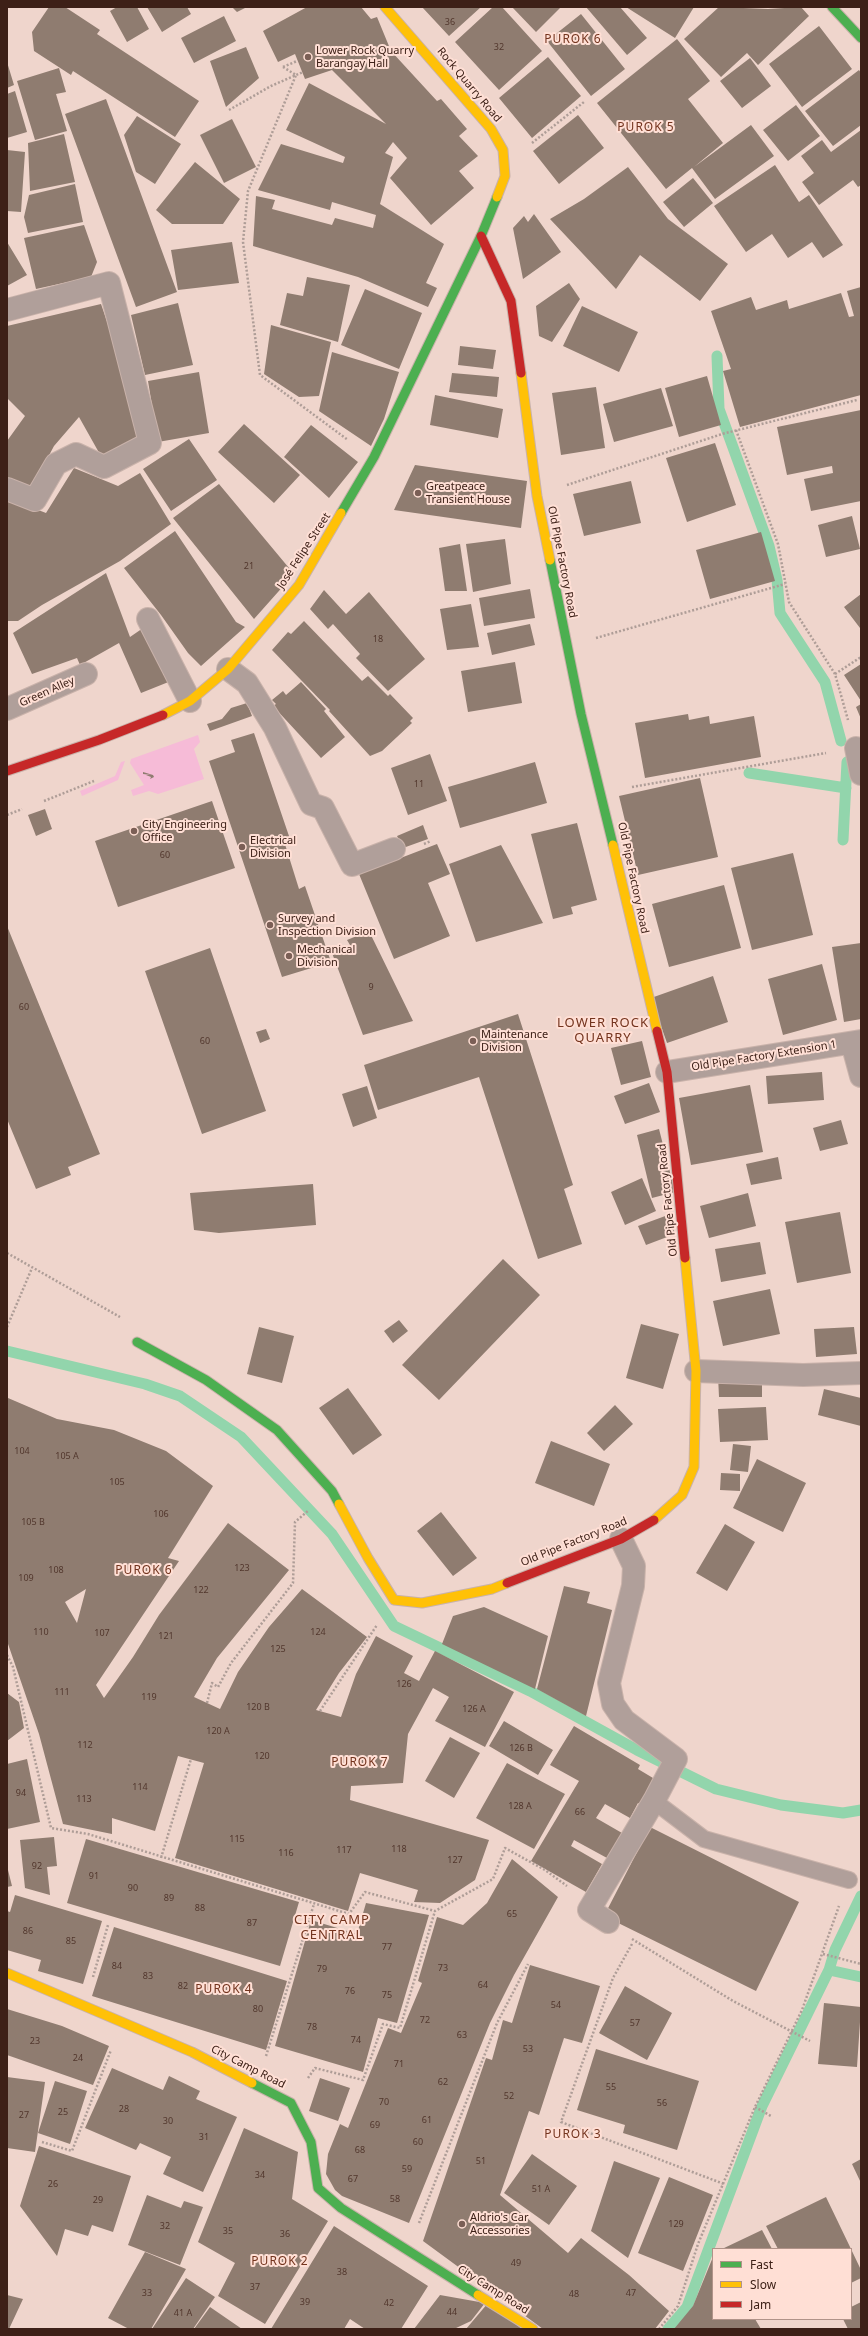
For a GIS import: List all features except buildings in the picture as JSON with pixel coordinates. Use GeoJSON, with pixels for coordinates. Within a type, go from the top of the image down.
{"type":"FeatureCollection","features":[{"type":"Feature","properties":{"kind":"street","name":"Rock Quarry Road"},"geometry":{"type":"LineString","coordinates":[[384,7],[482,118],[491,129],[503,150],[505,176],[481,236]]}},
{"type":"Feature","properties":{"kind":"street"},"geometry":{"type":"LineString","coordinates":[[832,7],[861,38]]}},
{"type":"Feature","properties":{"kind":"street","name":"José Felipe Street"},"geometry":{"type":"LineString","coordinates":[[7,771],[106,738],[163,715],[190,700],[228,669],[298,585],[326,541],[374,457],[481,236]]}},
{"type":"Feature","properties":{"kind":"street","name":"Old Pipe Factory Road"},"geometry":{"type":"LineString","coordinates":[[137,1342],[206,1380],[277,1430],[332,1491],[368,1558],[394,1600],[422,1603],[492,1588],[621,1538],[658,1517],[682,1495],[694,1468],[696,1371],[667,1072],[638,957],[602,792],[581,714],[537,496],[511,301],[481,236]]}},
{"type":"Feature","properties":{"kind":"street"},"geometry":{"type":"LineString","coordinates":[[7,310],[109,283],[150,443],[104,467],[76,454],[56,464],[35,500],[7,489]]}},
{"type":"Feature","properties":{"kind":"street"},"geometry":{"type":"LineString","coordinates":[[148,619],[190,700]]}},
{"type":"Feature","properties":{"kind":"street"},"geometry":{"type":"LineString","coordinates":[[228,669],[247,684],[255,696],[275,728],[311,804],[323,808],[352,865],[394,849]]}},
{"type":"Feature","properties":{"kind":"street","name":"Green Alley"},"geometry":{"type":"LineString","coordinates":[[7,709],[86,674]]}},
{"type":"Feature","properties":{"kind":"street"},"geometry":{"type":"LineString","coordinates":[[856,748],[861,774]]}},
{"type":"Feature","properties":{"kind":"street"},"geometry":{"type":"LineString","coordinates":[[857,1042],[861,1076]]}},
{"type":"Feature","properties":{"kind":"street","name":"Old Pipe Factory Extension 1"},"geometry":{"type":"LineString","coordinates":[[667,1072],[857,1042]]}},
{"type":"Feature","properties":{"kind":"street"},"geometry":{"type":"LineString","coordinates":[[696,1371],[803,1375],[861,1372]]}},
{"type":"Feature","properties":{"kind":"street"},"geometry":{"type":"LineString","coordinates":[[608,1922],[589,1910],[654,1801],[672,1767],[624,1720],[613,1704],[609,1683],[633,1586],[634,1566],[621,1538]]}},
{"type":"Feature","properties":{"kind":"street","name":"City Camp Road"},"geometry":{"type":"LineString","coordinates":[[7,1973],[192,2052],[291,2103],[312,2142],[318,2188],[341,2208],[408,2252],[533,2329]]}},
{"type":"Feature","properties":{"kind":"lane"},"geometry":{"type":"LineString","coordinates":[[654,1801],[704,1839],[849,1880]]}},
{"type":"Feature","properties":{"kind":"path"},"geometry":{"type":"LineString","coordinates":[[296,75],[283,67],[297,61]]}},
{"type":"Feature","properties":{"kind":"path"},"geometry":{"type":"LineString","coordinates":[[228,110],[271,86],[303,72]]}},
{"type":"Feature","properties":{"kind":"path"},"geometry":{"type":"LineString","coordinates":[[296,75],[248,191],[243,242],[260,375],[353,444]]}},
{"type":"Feature","properties":{"kind":"path"},"geometry":{"type":"LineString","coordinates":[[531,143],[584,102]]}},
{"type":"Feature","properties":{"kind":"path"},"geometry":{"type":"LineString","coordinates":[[569,485],[722,434],[857,400]]}},
{"type":"Feature","properties":{"kind":"path"},"geometry":{"type":"LineString","coordinates":[[602,792],[856,748],[835,674],[789,602],[778,544],[736,430]]}},
{"type":"Feature","properties":{"kind":"path"},"geometry":{"type":"LineString","coordinates":[[590,640],[785,584]]}},
{"type":"Feature","properties":{"kind":"path"},"geometry":{"type":"LineString","coordinates":[[835,674],[861,657]]}},
{"type":"Feature","properties":{"kind":"path"},"geometry":{"type":"LineString","coordinates":[[44,800],[94,781]]}},
{"type":"Feature","properties":{"kind":"path"},"geometry":{"type":"LineString","coordinates":[[7,815],[22,809]]}},
{"type":"Feature","properties":{"kind":"path"},"geometry":{"type":"LineString","coordinates":[[7,1253],[119,1315]]}},
{"type":"Feature","properties":{"kind":"path"},"geometry":{"type":"LineString","coordinates":[[7,1327],[32,1268]]}},
{"type":"Feature","properties":{"kind":"path"},"geometry":{"type":"LineString","coordinates":[[207,1703],[212,1683],[218,1687],[231,1663],[293,1583],[295,1522],[300,1517]]}},
{"type":"Feature","properties":{"kind":"path"},"geometry":{"type":"LineString","coordinates":[[320,1711],[374,1630]]}},
{"type":"Feature","properties":{"kind":"path"},"geometry":{"type":"LineString","coordinates":[[7,1655],[13,1667],[51,1828],[88,1834],[162,1858],[349,1914],[365,1892],[434,1911],[494,1879],[505,1848],[545,1870],[576,1893],[589,1910]]}},
{"type":"Feature","properties":{"kind":"path"},"geometry":{"type":"LineString","coordinates":[[162,1858],[191,1759]]}},
{"type":"Feature","properties":{"kind":"path"},"geometry":{"type":"LineString","coordinates":[[659,2329],[678,2306],[698,2244],[755,2107],[792,2031],[823,1954],[849,1880]]}},
{"type":"Feature","properties":{"kind":"path"},"geometry":{"type":"LineString","coordinates":[[266,2056],[314,1904]]}},
{"type":"Feature","properties":{"kind":"path"},"geometry":{"type":"LineString","coordinates":[[315,2068],[363,2080],[383,2024],[400,2028],[434,1911]]}},
{"type":"Feature","properties":{"kind":"path"},"geometry":{"type":"LineString","coordinates":[[608,1922],[634,1940],[734,2001],[810,2041]]}},
{"type":"Feature","properties":{"kind":"path"},"geometry":{"type":"LineString","coordinates":[[85,2006],[108,1925]]}},
{"type":"Feature","properties":{"kind":"path"},"geometry":{"type":"LineString","coordinates":[[634,1940],[613,1978],[561,2122],[724,2184]]}},
{"type":"Feature","properties":{"kind":"path"},"geometry":{"type":"LineString","coordinates":[[823,1954],[861,1964]]}},
{"type":"Feature","properties":{"kind":"path"},"geometry":{"type":"LineString","coordinates":[[408,2252],[497,2023],[528,1964]]}},
{"type":"Feature","properties":{"kind":"path"},"geometry":{"type":"LineString","coordinates":[[42,2142],[72,2151],[112,2048]]}},
{"type":"Feature","properties":{"kind":"path"},"geometry":{"type":"LineString","coordinates":[[755,2107],[771,2116]]}},
{"type":"Feature","properties":{"kind":"shaded area"},"geometry":{"type":"Polygon","coordinates":[[[198,735],[200,742],[194,749],[204,779],[158,794],[149,791],[133,796],[131,790],[144,785],[130,763],[131,759],[198,735]]]}},
{"type":"Feature","properties":{"kind":"shaded area"},"geometry":{"type":"Polygon","coordinates":[[[125,761],[118,780],[82,796],[80,791],[115,776],[121,762],[125,761]]]}},
{"type":"Feature","properties":{"kind":"waterway"},"geometry":{"type":"LineString","coordinates":[[717,356],[719,409],[769,546],[777,580],[780,613],[825,682],[841,741]]}},
{"type":"Feature","properties":{"kind":"waterway"},"geometry":{"type":"LineString","coordinates":[[843,840],[847,762]]}},
{"type":"Feature","properties":{"kind":"waterway"},"geometry":{"type":"LineString","coordinates":[[749,773],[846,788]]}},
{"type":"Feature","properties":{"kind":"waterway"},"geometry":{"type":"LineString","coordinates":[[7,1351],[145,1384],[180,1396],[241,1437],[332,1534],[394,1626],[530,1691],[637,1750],[716,1789],[781,1805],[843,1813],[861,1810]]}},
{"type":"Feature","properties":{"kind":"waterway"},"geometry":{"type":"LineString","coordinates":[[668,2329],[687,2307],[762,2106],[829,1970],[835,1950],[861,1896]]}},
{"type":"Feature","properties":{"kind":"waterway"},"geometry":{"type":"LineString","coordinates":[[829,1970],[861,1977]]}},
{"type":"Feature","properties":{"kind":"traffic: fast"},"geometry":{"type":"LineString","coordinates":[[832,7],[861,38]]}},
{"type":"Feature","properties":{"kind":"traffic: fast"},"geometry":{"type":"LineString","coordinates":[[341,513],[374,457],[481,236],[497,197]]}},
{"type":"Feature","properties":{"kind":"traffic: fast"},"geometry":{"type":"LineString","coordinates":[[550,560],[581,714],[613,845]]}},
{"type":"Feature","properties":{"kind":"traffic: fast"},"geometry":{"type":"LineString","coordinates":[[137,1342],[206,1380],[277,1430],[332,1491],[339,1504]]}},
{"type":"Feature","properties":{"kind":"traffic: fast"},"geometry":{"type":"LineString","coordinates":[[252,2083],[291,2103],[311,2142],[318,2188],[341,2208],[478,2295]]}},
{"type":"Feature","properties":{"kind":"traffic: slow"},"geometry":{"type":"LineString","coordinates":[[385,7],[491,129],[503,150],[505,176],[497,197]]}},
{"type":"Feature","properties":{"kind":"traffic: slow"},"geometry":{"type":"LineString","coordinates":[[521,373],[537,496],[550,560]]}},
{"type":"Feature","properties":{"kind":"traffic: slow"},"geometry":{"type":"LineString","coordinates":[[163,715],[190,701],[228,669],[299,585],[341,513]]}},
{"type":"Feature","properties":{"kind":"traffic: slow"},"geometry":{"type":"LineString","coordinates":[[613,845],[657,1031]]}},
{"type":"Feature","properties":{"kind":"traffic: slow"},"geometry":{"type":"LineString","coordinates":[[654,1520],[682,1495],[694,1467],[696,1371],[685,1258]]}},
{"type":"Feature","properties":{"kind":"traffic: slow"},"geometry":{"type":"LineString","coordinates":[[339,1504],[368,1558],[394,1600],[422,1603],[492,1589],[507,1583]]}},
{"type":"Feature","properties":{"kind":"traffic: slow"},"geometry":{"type":"LineString","coordinates":[[7,1973],[192,2052],[252,2083]]}},
{"type":"Feature","properties":{"kind":"traffic: slow"},"geometry":{"type":"LineString","coordinates":[[478,2295],[533,2329]]}},
{"type":"Feature","properties":{"kind":"traffic: jam"},"geometry":{"type":"LineString","coordinates":[[481,236],[511,301],[521,373]]}},
{"type":"Feature","properties":{"kind":"traffic: jam"},"geometry":{"type":"LineString","coordinates":[[7,771],[99,740],[163,715]]}},
{"type":"Feature","properties":{"kind":"traffic: jam"},"geometry":{"type":"LineString","coordinates":[[657,1031],[667,1072],[685,1258]]}},
{"type":"Feature","properties":{"kind":"traffic: jam"},"geometry":{"type":"LineString","coordinates":[[507,1583],[621,1539],[654,1520]]}},
{"type":"Feature","properties":{"kind":"place","name":"Lower Rock Quarry Barangay Hall"},"geometry":{"type":"Point","coordinates":[308,57]}},
{"type":"Feature","properties":{"kind":"place","name":"Greatpeace Transient House"},"geometry":{"type":"Point","coordinates":[418,493]}},
{"type":"Feature","properties":{"kind":"place","name":"City Engineering Office"},"geometry":{"type":"Point","coordinates":[134,831]}},
{"type":"Feature","properties":{"kind":"place","name":"Electrical Division"},"geometry":{"type":"Point","coordinates":[242,847]}},
{"type":"Feature","properties":{"kind":"place","name":"Survey and Inspection Division"},"geometry":{"type":"Point","coordinates":[270,925]}},
{"type":"Feature","properties":{"kind":"place","name":"Mechanical Division"},"geometry":{"type":"Point","coordinates":[289,956]}},
{"type":"Feature","properties":{"kind":"place","name":"Maintenance Division"},"geometry":{"type":"Point","coordinates":[473,1041]}},
{"type":"Feature","properties":{"kind":"place","name":"Aldrio's Car Accessories"},"geometry":{"type":"Point","coordinates":[462,2224]}},
{"type":"Feature","properties":{"kind":"district","name":"PUROK 6"},"geometry":{"type":"Point","coordinates":[573,40]}},
{"type":"Feature","properties":{"kind":"district","name":"PUROK 5"},"geometry":{"type":"Point","coordinates":[646,128]}},
{"type":"Feature","properties":{"kind":"district","name":"LOWER ROCK QUARRY"},"geometry":{"type":"Point","coordinates":[603,1030]}},
{"type":"Feature","properties":{"kind":"district","name":"PUROK 6"},"geometry":{"type":"Point","coordinates":[144,1571]}},
{"type":"Feature","properties":{"kind":"district","name":"PUROK 7"},"geometry":{"type":"Point","coordinates":[360,1763]}},
{"type":"Feature","properties":{"kind":"district","name":"CITY CAMP CENTRAL"},"geometry":{"type":"Point","coordinates":[332,1928]}},
{"type":"Feature","properties":{"kind":"district","name":"PUROK 4"},"geometry":{"type":"Point","coordinates":[224,1990]}},
{"type":"Feature","properties":{"kind":"district","name":"PUROK 3"},"geometry":{"type":"Point","coordinates":[573,2135]}},
{"type":"Feature","properties":{"kind":"district","name":"PUROK 2"},"geometry":{"type":"Point","coordinates":[280,2262]}}]}
